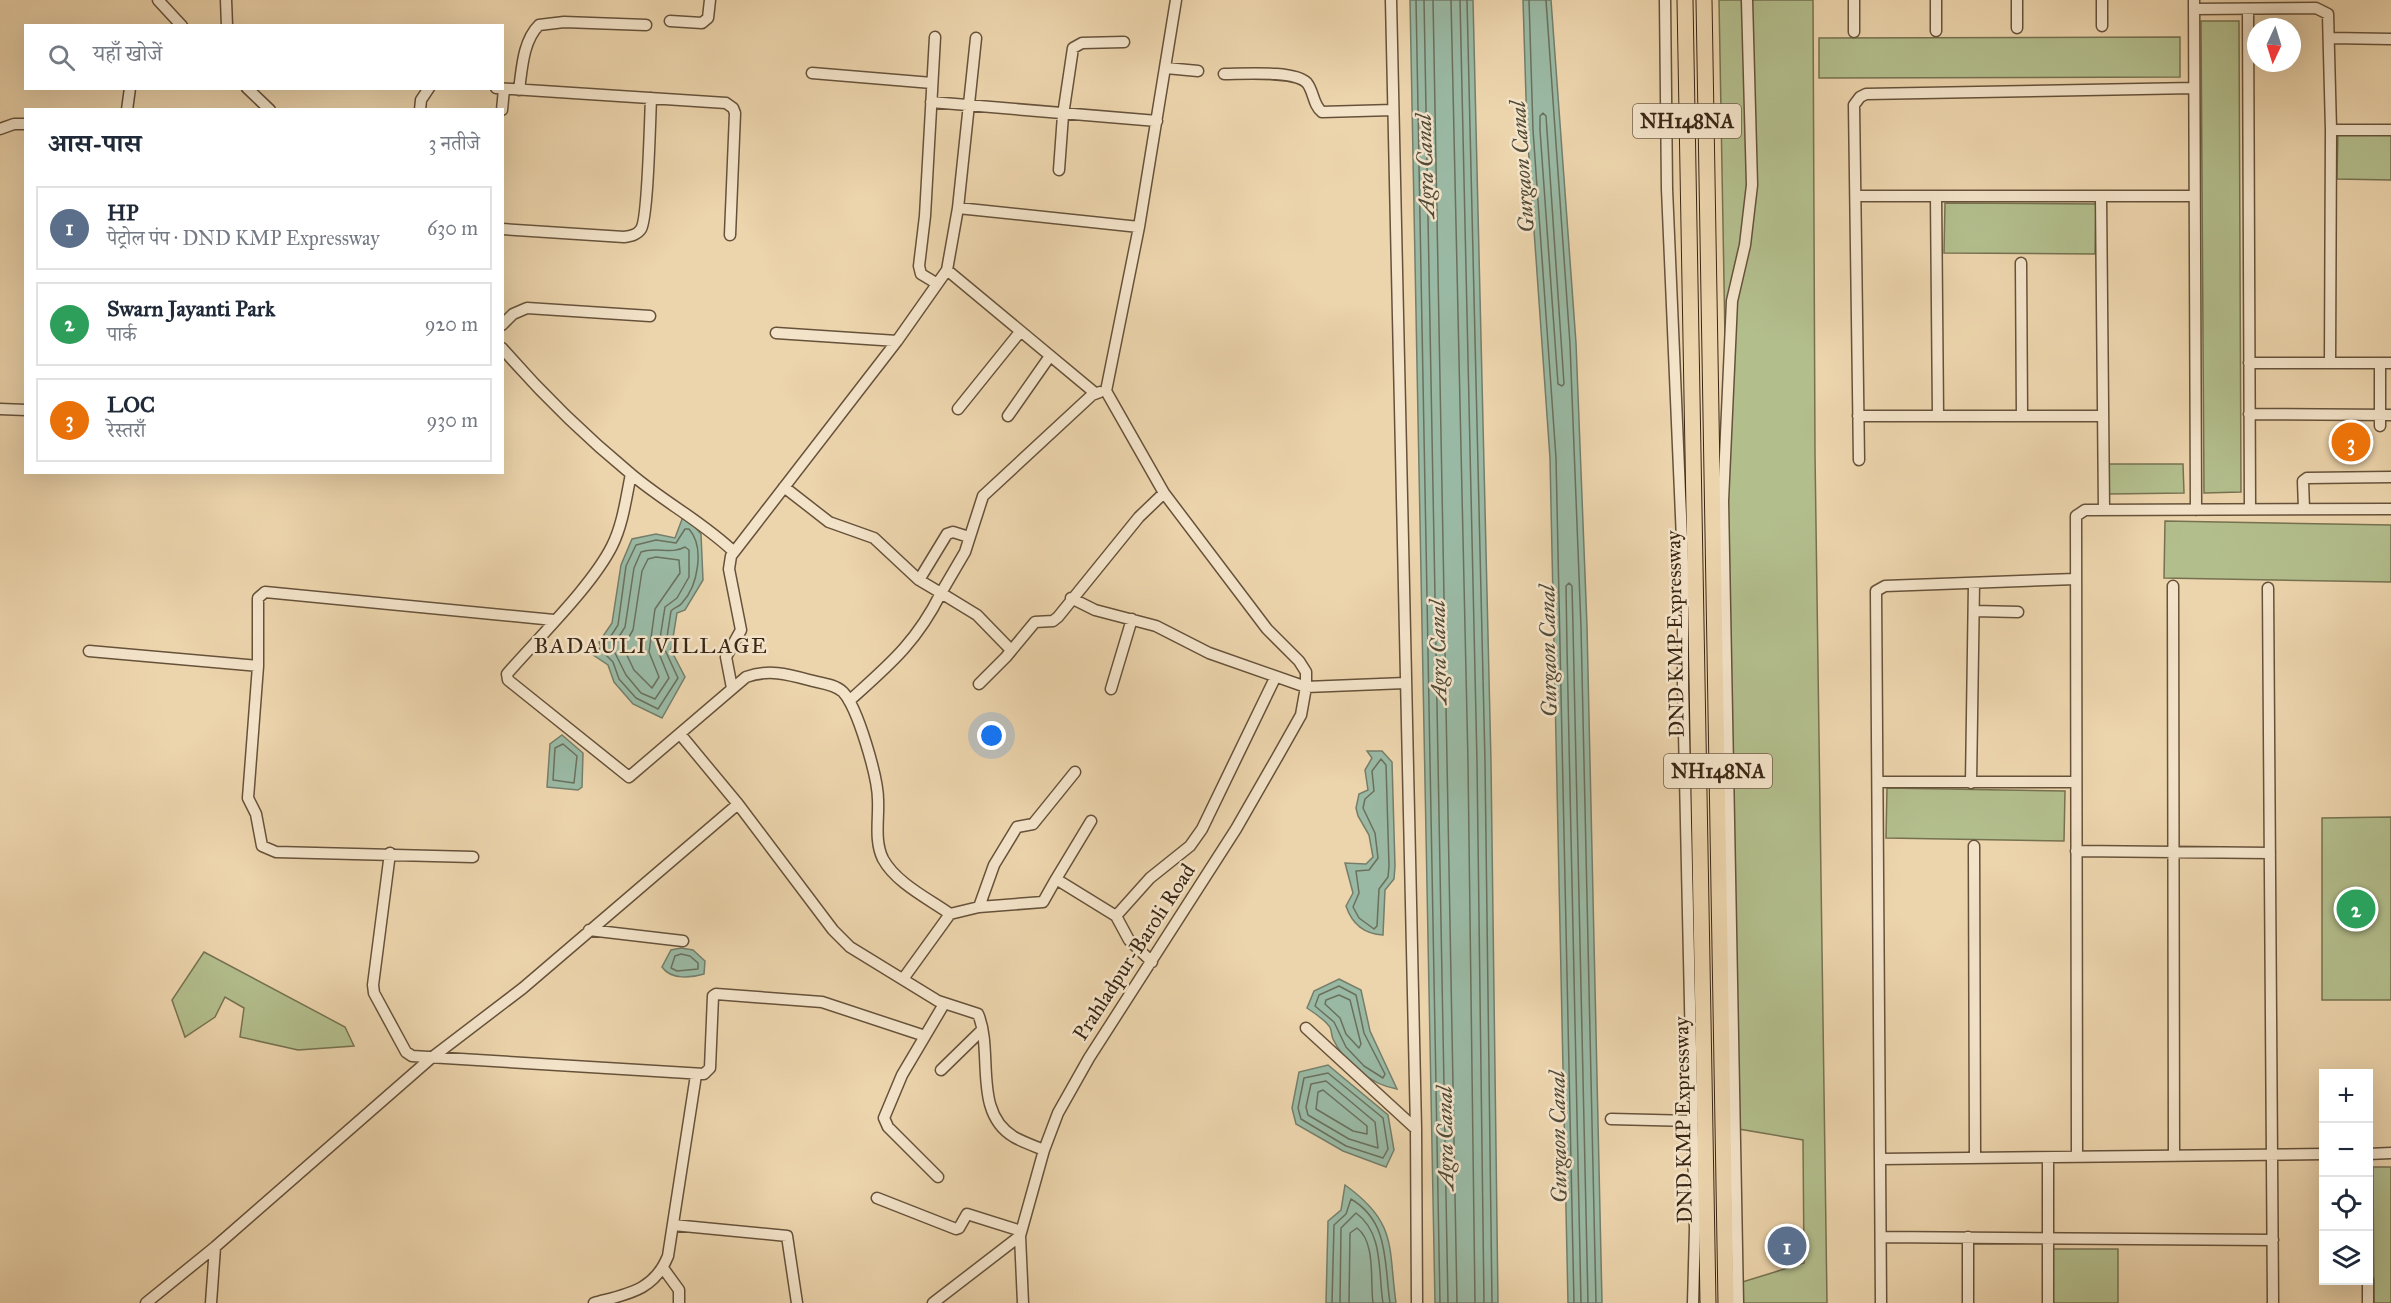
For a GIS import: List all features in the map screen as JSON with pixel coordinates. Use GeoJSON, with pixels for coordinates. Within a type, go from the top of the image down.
{"type":"FeatureCollection","features":[{"type":"Feature","properties":{"kind":"highway","name":"DND KMP Expressway"},"geometry":{"type":"LineString","coordinates":[[1685,0],[1708,1303]]}},
{"type":"Feature","properties":{"kind":"highway","name":"DND KMP Expressway"},"geometry":{"type":"LineString","coordinates":[[1704,0],[1726,1303]]}},
{"type":"Feature","properties":{"kind":"street"},"geometry":{"type":"LineString","coordinates":[[158,0],[178,24]]}},
{"type":"Feature","properties":{"kind":"street"},"geometry":{"type":"LineString","coordinates":[[226,0],[227,24]]}},
{"type":"Feature","properties":{"kind":"street"},"geometry":{"type":"LineString","coordinates":[[670,21],[702,23],[708,18],[710,0]]}},
{"type":"Feature","properties":{"kind":"street"},"geometry":{"type":"LineString","coordinates":[[849,700],[909,646],[928,618],[959,564],[983,496],[1100,392],[1139,227],[1176,0]]}},
{"type":"Feature","properties":{"kind":"street"},"geometry":{"type":"LineString","coordinates":[[1391,0],[1416,1129],[1417,1303]]}},
{"type":"Feature","properties":{"kind":"street"},"geometry":{"type":"LineString","coordinates":[[1665,0],[1667,189],[1683,564],[1683,698],[1695,1229],[1693,1303]]}},
{"type":"Feature","properties":{"kind":"street"},"geometry":{"type":"LineString","coordinates":[[1738,1303],[1723,501],[1732,302],[1745,245],[1752,185],[1747,0]]}},
{"type":"Feature","properties":{"kind":"street"},"geometry":{"type":"LineString","coordinates":[[1854,0],[1854,32]]}},
{"type":"Feature","properties":{"kind":"street"},"geometry":{"type":"LineString","coordinates":[[1936,0],[1936,31]]}},
{"type":"Feature","properties":{"kind":"street"},"geometry":{"type":"LineString","coordinates":[[2017,0],[2017,28]]}},
{"type":"Feature","properties":{"kind":"street"},"geometry":{"type":"LineString","coordinates":[[2102,0],[2102,27]]}},
{"type":"Feature","properties":{"kind":"street"},"geometry":{"type":"LineString","coordinates":[[2196,510],[2194,5],[2248,9],[2324,10],[2328,14],[2331,130],[2330,363]]}},
{"type":"Feature","properties":{"kind":"street"},"geometry":{"type":"LineString","coordinates":[[2248,9],[2250,509]]}},
{"type":"Feature","properties":{"kind":"street"},"geometry":{"type":"LineString","coordinates":[[519,90],[526,49],[531,35],[539,25],[564,22],[646,25]]}},
{"type":"Feature","properties":{"kind":"street"},"geometry":{"type":"LineString","coordinates":[[934,37],[919,266],[921,274],[936,283]]}},
{"type":"Feature","properties":{"kind":"street"},"geometry":{"type":"LineString","coordinates":[[732,688],[726,657],[741,630],[729,569],[734,552],[897,341],[947,270],[958,208],[976,38]]}},
{"type":"Feature","properties":{"kind":"street"},"geometry":{"type":"LineString","coordinates":[[2330,38],[2391,39]]}},
{"type":"Feature","properties":{"kind":"street"},"geometry":{"type":"LineString","coordinates":[[1059,170],[1063,115],[1073,48],[1082,43],[1124,42]]}},
{"type":"Feature","properties":{"kind":"street"},"geometry":{"type":"LineString","coordinates":[[1166,68],[1198,71]]}},
{"type":"Feature","properties":{"kind":"street"},"geometry":{"type":"LineString","coordinates":[[812,73],[932,83]]}},
{"type":"Feature","properties":{"kind":"street"},"geometry":{"type":"LineString","coordinates":[[1224,74],[1297,77],[1309,86],[1317,108],[1322,112],[1393,110]]}},
{"type":"Feature","properties":{"kind":"street"},"geometry":{"type":"LineString","coordinates":[[1858,460],[1857,196],[1854,105],[1860,96],[1866,94],[2194,88]]}},
{"type":"Feature","properties":{"kind":"street"},"geometry":{"type":"LineString","coordinates":[[504,89],[720,101],[733,108],[730,235]]}},
{"type":"Feature","properties":{"kind":"street"},"geometry":{"type":"LineString","coordinates":[[128,108],[130,90]]}},
{"type":"Feature","properties":{"kind":"street"},"geometry":{"type":"LineString","coordinates":[[249,90],[268,108]]}},
{"type":"Feature","properties":{"kind":"street"},"geometry":{"type":"LineString","coordinates":[[420,108],[421,100],[428,90]]}},
{"type":"Feature","properties":{"kind":"street"},"geometry":{"type":"LineString","coordinates":[[500,90],[502,108]]}},
{"type":"Feature","properties":{"kind":"street"},"geometry":{"type":"LineString","coordinates":[[504,229],[624,237],[635,235],[640,230],[645,211],[651,98]]}},
{"type":"Feature","properties":{"kind":"street"},"geometry":{"type":"LineString","coordinates":[[931,102],[1063,115],[1157,121]]}},
{"type":"Feature","properties":{"kind":"street"},"geometry":{"type":"LineString","coordinates":[[0,129],[14,124],[24,124]]}},
{"type":"Feature","properties":{"kind":"street"},"geometry":{"type":"LineString","coordinates":[[2331,130],[2391,130]]}},
{"type":"Feature","properties":{"kind":"street"},"geometry":{"type":"LineString","coordinates":[[1857,196],[2193,196]]}},
{"type":"Feature","properties":{"kind":"street"},"geometry":{"type":"LineString","coordinates":[[1936,196],[1938,416]]}},
{"type":"Feature","properties":{"kind":"street"},"geometry":{"type":"LineString","coordinates":[[2101,196],[2104,510]]}},
{"type":"Feature","properties":{"kind":"street"},"geometry":{"type":"LineString","coordinates":[[958,208],[1139,227]]}},
{"type":"Feature","properties":{"kind":"street"},"geometry":{"type":"LineString","coordinates":[[2021,263],[2022,416]]}},
{"type":"Feature","properties":{"kind":"street"},"geometry":{"type":"LineString","coordinates":[[947,270],[1050,356],[1100,392],[1164,493],[1267,629],[1299,661],[1306,672],[1306,687]]}},
{"type":"Feature","properties":{"kind":"street"},"geometry":{"type":"LineString","coordinates":[[504,323],[513,314],[527,308],[650,316]]}},
{"type":"Feature","properties":{"kind":"street"},"geometry":{"type":"LineString","coordinates":[[958,409],[1020,332]]}},
{"type":"Feature","properties":{"kind":"street"},"geometry":{"type":"LineString","coordinates":[[776,333],[897,341]]}},
{"type":"Feature","properties":{"kind":"street"},"geometry":{"type":"LineString","coordinates":[[504,350],[532,383],[631,474],[704,526],[734,552]]}},
{"type":"Feature","properties":{"kind":"street"},"geometry":{"type":"LineString","coordinates":[[1008,416],[1050,356]]}},
{"type":"Feature","properties":{"kind":"street"},"geometry":{"type":"LineString","coordinates":[[2249,363],[2386,363],[2384,419],[2249,414]]}},
{"type":"Feature","properties":{"kind":"street"},"geometry":{"type":"LineString","coordinates":[[0,408],[24,410]]}},
{"type":"Feature","properties":{"kind":"street"},"geometry":{"type":"LineString","coordinates":[[1858,416],[2103,416]]}},
{"type":"Feature","properties":{"kind":"street"},"geometry":{"type":"LineString","coordinates":[[631,474],[620,525],[612,548],[507,674],[508,680],[627,777],[732,688],[757,673],[783,673],[833,686],[842,691],[849,700],[877,776],[878,840],[883,858],[889,868],[950,914]]}},
{"type":"Feature","properties":{"kind":"street"},"geometry":{"type":"LineString","coordinates":[[2304,509],[2303,481],[2307,478],[2391,477]]}},
{"type":"Feature","properties":{"kind":"street"},"geometry":{"type":"LineString","coordinates":[[784,488],[829,522],[874,538],[919,580],[977,615],[1011,650]]}},
{"type":"Feature","properties":{"kind":"street"},"geometry":{"type":"LineString","coordinates":[[979,684],[1035,622],[1056,619],[1139,517],[1164,493]]}},
{"type":"Feature","properties":{"kind":"street"},"geometry":{"type":"LineString","coordinates":[[2077,1157],[2076,516],[2085,510],[2391,509]]}},
{"type":"Feature","properties":{"kind":"street"},"geometry":{"type":"LineString","coordinates":[[919,580],[948,532],[969,537]]}},
{"type":"Feature","properties":{"kind":"street"},"geometry":{"type":"LineString","coordinates":[[1881,1303],[1876,591],[1886,586],[2075,579]]}},
{"type":"Feature","properties":{"kind":"street"},"geometry":{"type":"LineString","coordinates":[[1971,783],[1974,583]]}},
{"type":"Feature","properties":{"kind":"street"},"geometry":{"type":"LineString","coordinates":[[2174,586],[2174,1156]]}},
{"type":"Feature","properties":{"kind":"street"},"geometry":{"type":"LineString","coordinates":[[2268,588],[2273,1303]]}},
{"type":"Feature","properties":{"kind":"street"},"geometry":{"type":"LineString","coordinates":[[472,856],[276,852],[262,846],[257,816],[248,798],[258,666],[258,598],[265,592],[554,620]]}},
{"type":"Feature","properties":{"kind":"street"},"geometry":{"type":"LineString","coordinates":[[1071,598],[1095,610],[1169,631],[1209,653],[1306,687],[1405,683]]}},
{"type":"Feature","properties":{"kind":"street"},"geometry":{"type":"LineString","coordinates":[[1974,611],[2018,612]]}},
{"type":"Feature","properties":{"kind":"street"},"geometry":{"type":"LineString","coordinates":[[1112,689],[1132,619]]}},
{"type":"Feature","properties":{"kind":"street"},"geometry":{"type":"LineString","coordinates":[[89,651],[258,666]]}},
{"type":"Feature","properties":{"kind":"street"},"geometry":{"type":"LineString","coordinates":[[1116,916],[1150,878],[1190,846],[1202,829],[1275,678]]}},
{"type":"Feature","properties":{"kind":"street","name":"Prahladpur-Baroli Road"},"geometry":{"type":"LineString","coordinates":[[1023,1303],[1021,1234],[1044,1150],[1058,1113],[1089,1058],[1152,962],[1279,754],[1301,714],[1306,687]]}},
{"type":"Feature","properties":{"kind":"street"},"geometry":{"type":"LineString","coordinates":[[680,734],[738,804],[833,930],[850,947],[944,1004],[977,1013],[987,1058],[988,1095],[995,1116],[1015,1138],[1044,1150]]}},
{"type":"Feature","properties":{"kind":"street"},"geometry":{"type":"LineString","coordinates":[[979,907],[994,865],[1017,827],[1033,824],[1075,772]]}},
{"type":"Feature","properties":{"kind":"street"},"geometry":{"type":"LineString","coordinates":[[1879,782],[2076,782]]}},
{"type":"Feature","properties":{"kind":"street"},"geometry":{"type":"LineString","coordinates":[[146,1303],[215,1248],[430,1059],[523,988],[738,804]]}},
{"type":"Feature","properties":{"kind":"street"},"geometry":{"type":"LineString","coordinates":[[903,979],[950,914],[979,907],[1043,902],[1091,821]]}},
{"type":"Feature","properties":{"kind":"street"},"geometry":{"type":"LineString","coordinates":[[1974,846],[1975,1158]]}},
{"type":"Feature","properties":{"kind":"street"},"geometry":{"type":"LineString","coordinates":[[2076,851],[2270,854]]}},
{"type":"Feature","properties":{"kind":"street"},"geometry":{"type":"LineString","coordinates":[[390,853],[374,975],[374,993],[406,1052],[412,1056],[430,1059],[704,1074],[710,1068],[713,996],[716,994],[822,1002],[925,1036]]}},
{"type":"Feature","properties":{"kind":"street"},"geometry":{"type":"LineString","coordinates":[[1056,879],[1116,916],[1129,940],[1152,962]]}},
{"type":"Feature","properties":{"kind":"street"},"geometry":{"type":"LineString","coordinates":[[589,930],[683,941]]}},
{"type":"Feature","properties":{"kind":"street"},"geometry":{"type":"LineString","coordinates":[[938,1177],[888,1127],[884,1118],[902,1075],[944,1004]]}},
{"type":"Feature","properties":{"kind":"street"},"geometry":{"type":"LineString","coordinates":[[1306,1028],[1341,1063],[1416,1129]]}},
{"type":"Feature","properties":{"kind":"street"},"geometry":{"type":"LineString","coordinates":[[941,1070],[982,1030]]}},
{"type":"Feature","properties":{"kind":"street"},"geometry":{"type":"LineString","coordinates":[[594,1303],[638,1291],[663,1269],[668,1256],[696,1075]]}},
{"type":"Feature","properties":{"kind":"street"},"geometry":{"type":"LineString","coordinates":[[1611,1119],[1693,1122]]}},
{"type":"Feature","properties":{"kind":"street"},"geometry":{"type":"LineString","coordinates":[[1881,1159],[2319,1154]]}},
{"type":"Feature","properties":{"kind":"street"},"geometry":{"type":"LineString","coordinates":[[2373,1154],[2391,1154]]}},
{"type":"Feature","properties":{"kind":"street"},"geometry":{"type":"LineString","coordinates":[[2048,1158],[2048,1303]]}},
{"type":"Feature","properties":{"kind":"street"},"geometry":{"type":"LineString","coordinates":[[877,1198],[956,1229],[959,1228],[967,1214],[1021,1234]]}},
{"type":"Feature","properties":{"kind":"street"},"geometry":{"type":"LineString","coordinates":[[673,1225],[787,1236],[797,1303]]}},
{"type":"Feature","properties":{"kind":"street"},"geometry":{"type":"LineString","coordinates":[[933,1303],[1021,1234]]}},
{"type":"Feature","properties":{"kind":"street"},"geometry":{"type":"LineString","coordinates":[[1881,1237],[2273,1240]]}},
{"type":"Feature","properties":{"kind":"street"},"geometry":{"type":"LineString","coordinates":[[1968,1237],[1968,1303]]}},
{"type":"Feature","properties":{"kind":"street"},"geometry":{"type":"LineString","coordinates":[[211,1303],[215,1248]]}},
{"type":"Feature","properties":{"kind":"street"},"geometry":{"type":"LineString","coordinates":[[663,1269],[679,1290],[679,1303]]}},
{"type":"Feature","properties":{"kind":"street"},"geometry":{"type":"LineString","coordinates":[[2368,1285],[2368,1303]]}},
{"type":"Feature","properties":{"kind":"shaded area"},"geometry":{"type":"Polygon","coordinates":[[[1719,0],[1813,0],[1815,454],[1827,1303],[1739,1303],[1739,1283],[1804,1263],[1803,1140],[1739,1129],[1719,0]]]}},
{"type":"Feature","properties":{"kind":"shaded area"},"geometry":{"type":"Polygon","coordinates":[[[2201,21],[2239,21],[2241,492],[2204,493],[2201,21]]]}},
{"type":"Feature","properties":{"kind":"shaded area"},"geometry":{"type":"Polygon","coordinates":[[[2180,37],[2180,77],[1819,78],[1819,38],[2180,37]]]}},
{"type":"Feature","properties":{"kind":"shaded area"},"geometry":{"type":"Polygon","coordinates":[[[2338,129],[2391,130],[2391,180],[2337,179],[2338,129]]]}},
{"type":"Feature","properties":{"kind":"shaded area"},"geometry":{"type":"Polygon","coordinates":[[[1945,203],[2096,204],[2095,254],[1944,253],[1945,203]]]}},
{"type":"Feature","properties":{"kind":"shaded area"},"geometry":{"type":"Polygon","coordinates":[[[2109,464],[2183,464],[2184,493],[2109,494],[2109,464]]]}},
{"type":"Feature","properties":{"kind":"shaded area"},"geometry":{"type":"Polygon","coordinates":[[[2165,521],[2391,525],[2391,582],[2164,578],[2165,521]]]}},
{"type":"Feature","properties":{"kind":"shaded area"},"geometry":{"type":"Polygon","coordinates":[[[1887,788],[2065,791],[2064,841],[1886,838],[1887,788]]]}},
{"type":"Feature","properties":{"kind":"shaded area"},"geometry":{"type":"Polygon","coordinates":[[[2391,817],[2391,1000],[2322,1000],[2322,818],[2391,817]]]}},
{"type":"Feature","properties":{"kind":"shaded area"},"geometry":{"type":"Polygon","coordinates":[[[204,952],[345,1027],[354,1046],[298,1050],[240,1037],[244,1008],[225,997],[215,1017],[185,1037],[172,1000],[204,952]]]}},
{"type":"Feature","properties":{"kind":"shaded area"},"geometry":{"type":"Polygon","coordinates":[[[2373,1167],[2391,1167],[2391,1303],[2374,1303],[2373,1167]]]}},
{"type":"Feature","properties":{"kind":"shaded area"},"geometry":{"type":"Polygon","coordinates":[[[2051,1249],[2118,1249],[2118,1303],[2051,1303],[2051,1249]]]}},
{"type":"Feature","properties":{"kind":"water","name":"Agra Canal"},"geometry":{"type":"Polygon","coordinates":[[[1410,0],[1473,0],[1491,762],[1498,1303],[1435,1303],[1410,0]]]}},
{"type":"Feature","properties":{"kind":"water"},"geometry":{"type":"Polygon","coordinates":[[[1523,0],[1551,0],[1576,343],[1587,626],[1602,1303],[1568,1303],[1550,458],[1527,130],[1523,0]]]}},
{"type":"Feature","properties":{"kind":"water"},"geometry":{"type":"Polygon","coordinates":[[[684,514],[701,534],[703,580],[685,610],[677,613],[671,650],[685,677],[662,718],[633,704],[614,682],[608,665],[593,655],[601,647],[599,642],[612,623],[621,565],[632,539],[656,534],[675,538],[684,514]]]}},
{"type":"Feature","properties":{"kind":"water"},"geometry":{"type":"Polygon","coordinates":[[[562,735],[583,753],[582,787],[578,790],[547,787],[550,744],[562,735]]]}},
{"type":"Feature","properties":{"kind":"water"},"geometry":{"type":"Polygon","coordinates":[[[1367,751],[1382,751],[1392,762],[1395,866],[1394,879],[1385,890],[1383,935],[1370,933],[1360,927],[1346,906],[1353,893],[1345,863],[1366,864],[1373,857],[1369,835],[1356,808],[1359,794],[1368,790],[1365,770],[1372,758],[1367,751]]]}},
{"type":"Feature","properties":{"kind":"water"},"geometry":{"type":"Polygon","coordinates":[[[681,948],[693,950],[705,961],[704,974],[676,976],[662,967],[671,950],[681,948]]]}},
{"type":"Feature","properties":{"kind":"water"},"geometry":{"type":"Polygon","coordinates":[[[1339,979],[1361,990],[1370,1031],[1397,1089],[1378,1083],[1351,1064],[1338,1048],[1329,1026],[1307,1008],[1314,991],[1339,979]]]}},
{"type":"Feature","properties":{"kind":"water"},"geometry":{"type":"Polygon","coordinates":[[[1328,1065],[1388,1115],[1394,1150],[1386,1167],[1343,1151],[1296,1124],[1292,1108],[1299,1072],[1328,1065]]]}},
{"type":"Feature","properties":{"kind":"water"},"geometry":{"type":"Polygon","coordinates":[[[1345,1185],[1362,1199],[1382,1224],[1390,1251],[1396,1303],[1326,1303],[1328,1221],[1341,1210],[1345,1185]]]}},
{"type":"Feature","properties":{"kind":"place","name":"LOC"},"geometry":{"type":"Point","coordinates":[2351,442]}},
{"type":"Feature","properties":{"kind":"place","name":"Swarn Jayanti Park"},"geometry":{"type":"Point","coordinates":[2356,909]}},
{"type":"Feature","properties":{"kind":"place","name":"HP"},"geometry":{"type":"Point","coordinates":[1787,1246]}},
{"type":"Feature","properties":{"kind":"district","name":"BADAULI VILLAGE"},"geometry":{"type":"Point","coordinates":[651,645]}},
{"type":"Feature","properties":{"kind":"water label","name":"Gurgaon Canal"},"geometry":{"type":"Point","coordinates":[1522,167]}},
{"type":"Feature","properties":{"kind":"water label","name":"Gurgaon Canal"},"geometry":{"type":"Point","coordinates":[1548,651]}},
{"type":"Feature","properties":{"kind":"water label","name":"Gurgaon Canal"},"geometry":{"type":"Point","coordinates":[1558,1137]}}]}
